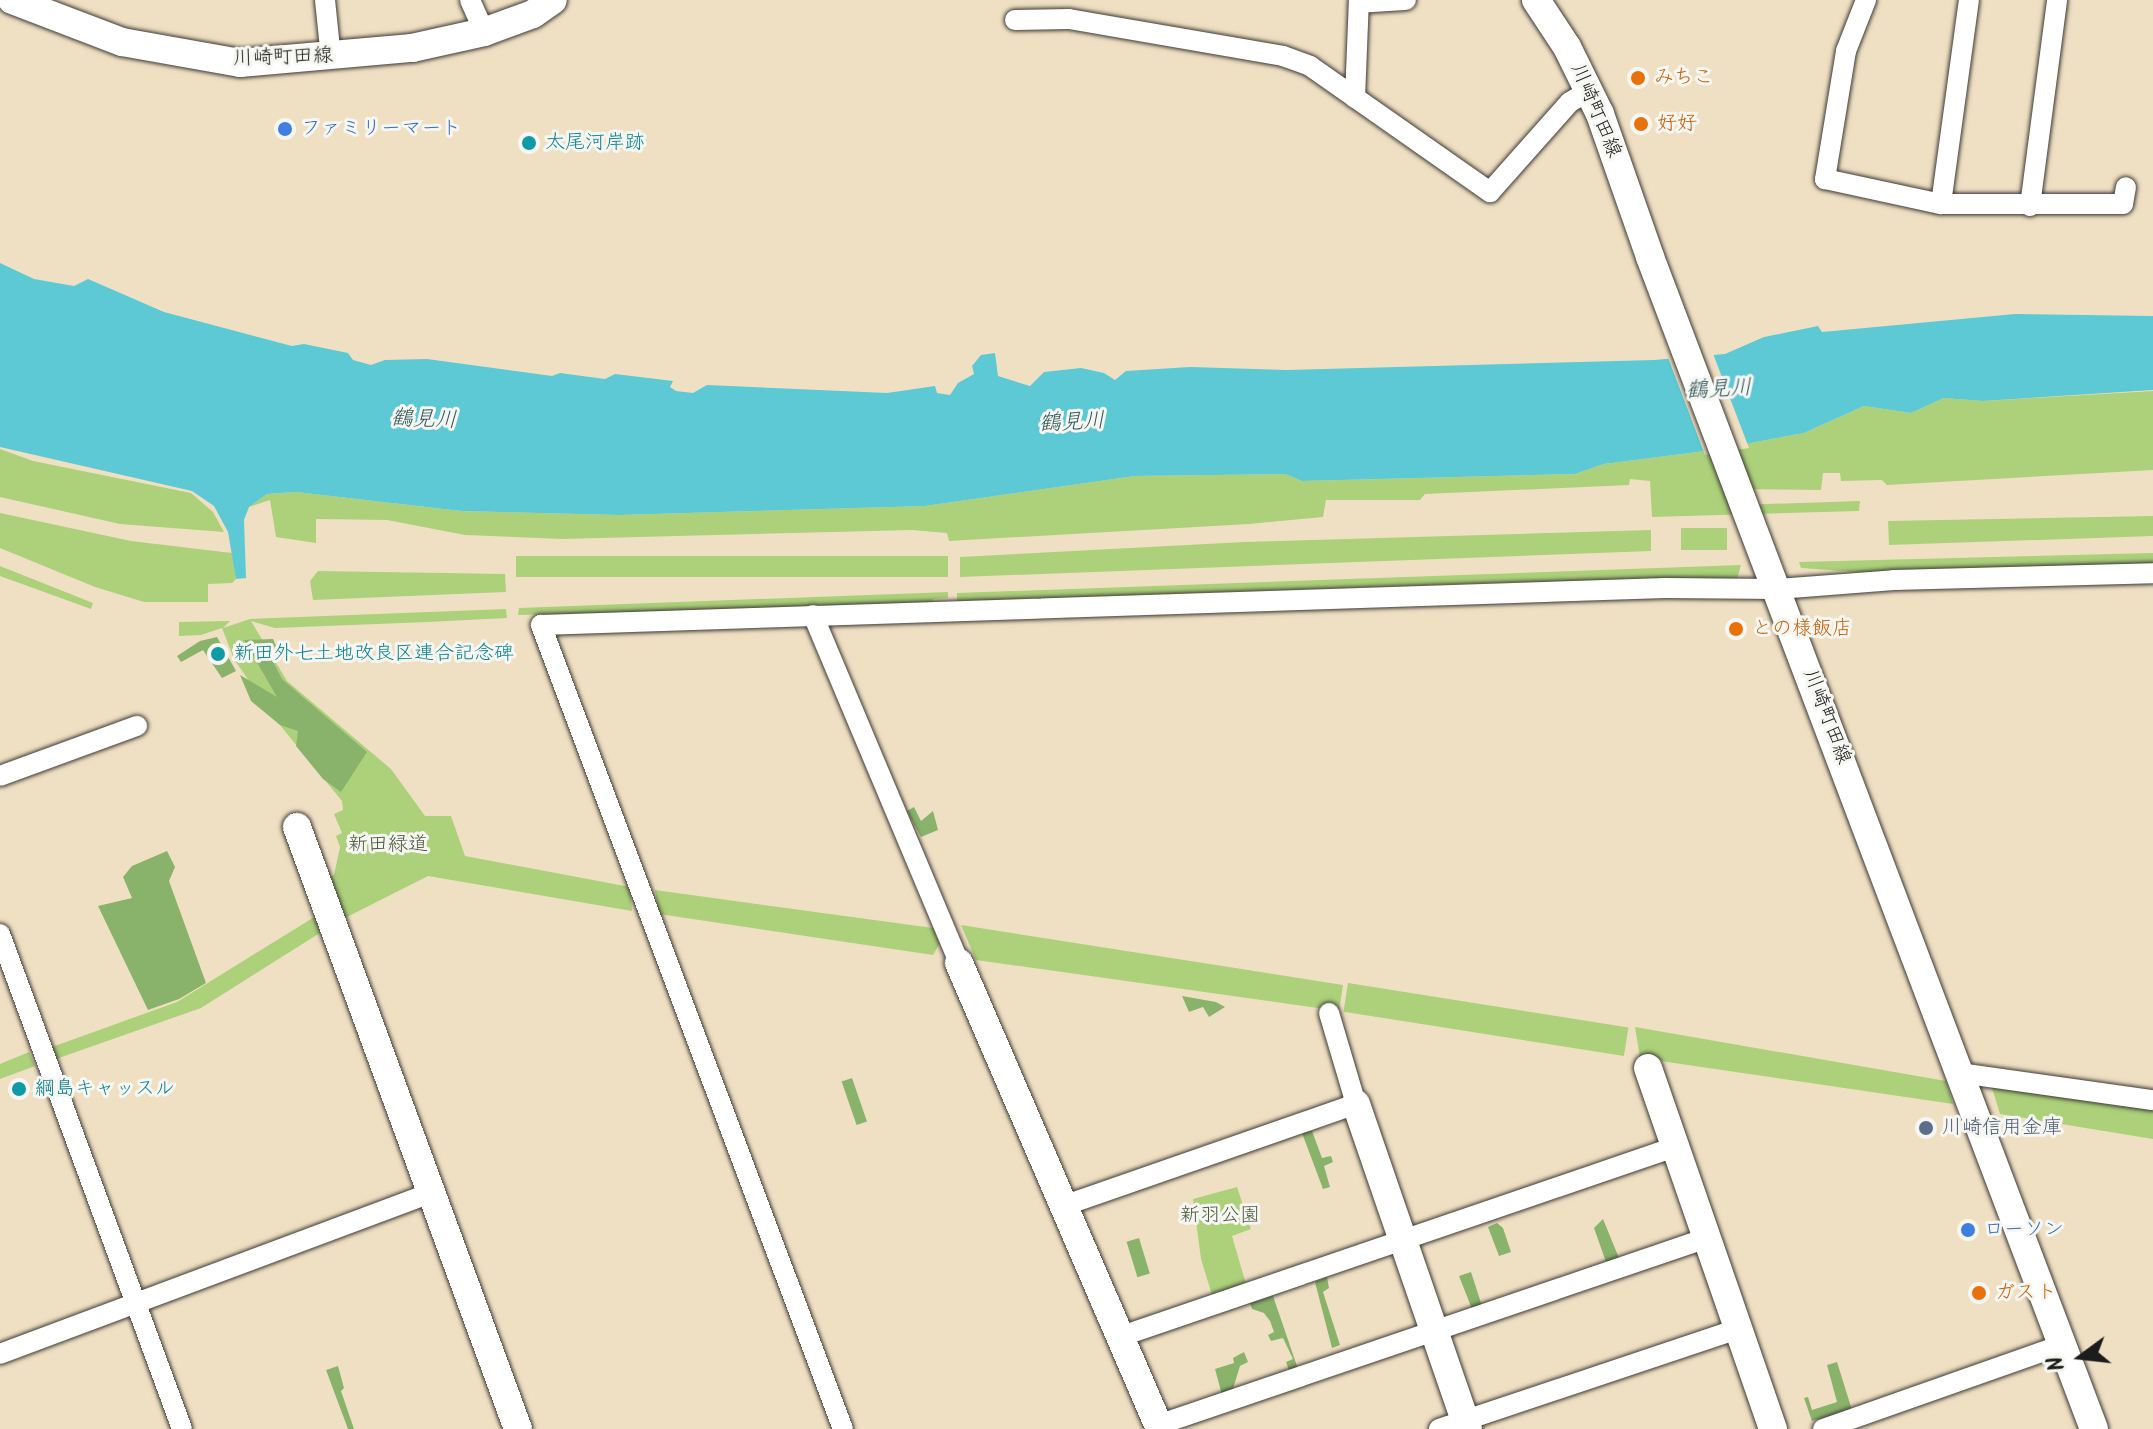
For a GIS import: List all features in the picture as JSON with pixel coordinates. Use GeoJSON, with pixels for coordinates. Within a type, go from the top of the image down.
{"type":"FeatureCollection","features":[{"type":"Feature","properties":{"kind":"main road","name":"川崎町田線"},"geometry":{"type":"LineString","coordinates":[[12,0],[122,42],[240,63],[331,58],[412,48],[484,32],[533,14],[553,0]]}},
{"type":"Feature","properties":{"kind":"main road","name":"川崎町田線"},"geometry":{"type":"LineString","coordinates":[[1547,4],[1589,91],[2094,1429]]}},
{"type":"Feature","properties":{"kind":"main road"},"geometry":{"type":"LineString","coordinates":[[297,827],[518,1429]]}},
{"type":"Feature","properties":{"kind":"main road"},"geometry":{"type":"LineString","coordinates":[[959,963],[1159,1427]]}},
{"type":"Feature","properties":{"kind":"main road"},"geometry":{"type":"LineString","coordinates":[[1648,1068],[1773,1429]]}},
{"type":"Feature","properties":{"kind":"main road"},"geometry":{"type":"LineString","coordinates":[[1356,1104],[1434,1331],[1457,1426]]}},
{"type":"Feature","properties":{"kind":"street"},"geometry":{"type":"LineString","coordinates":[[325,0],[331,58]]}},
{"type":"Feature","properties":{"kind":"street"},"geometry":{"type":"LineString","coordinates":[[470,0],[484,32]]}},
{"type":"Feature","properties":{"kind":"street"},"geometry":{"type":"LineString","coordinates":[[1355,98],[1359,1],[1406,0]]}},
{"type":"Feature","properties":{"kind":"street"},"geometry":{"type":"LineString","coordinates":[[1866,0],[1846,51],[1825,179],[1941,204],[2123,204],[2126,187]]}},
{"type":"Feature","properties":{"kind":"street"},"geometry":{"type":"LineString","coordinates":[[1941,204],[1969,0]]}},
{"type":"Feature","properties":{"kind":"street"},"geometry":{"type":"LineString","coordinates":[[2030,206],[2057,0]]}},
{"type":"Feature","properties":{"kind":"street"},"geometry":{"type":"LineString","coordinates":[[1015,20],[1069,19],[1283,56],[1310,66],[1490,192],[1570,102],[1589,91]]}},
{"type":"Feature","properties":{"kind":"street"},"geometry":{"type":"LineString","coordinates":[[843,1429],[541,625],[1665,588],[1778,589],[1894,580],[2153,573]]}},
{"type":"Feature","properties":{"kind":"street"},"geometry":{"type":"LineString","coordinates":[[813,615],[959,963]]}},
{"type":"Feature","properties":{"kind":"street"},"geometry":{"type":"LineString","coordinates":[[0,776],[137,726]]}},
{"type":"Feature","properties":{"kind":"street"},"geometry":{"type":"LineString","coordinates":[[0,934],[182,1429]]}},
{"type":"Feature","properties":{"kind":"street"},"geometry":{"type":"LineString","coordinates":[[1063,1206],[1356,1104],[1329,1013]]}},
{"type":"Feature","properties":{"kind":"street"},"geometry":{"type":"LineString","coordinates":[[1960,1073],[2153,1100]]}},
{"type":"Feature","properties":{"kind":"street"},"geometry":{"type":"LineString","coordinates":[[1119,1337],[1675,1147]]}},
{"type":"Feature","properties":{"kind":"street"},"geometry":{"type":"LineString","coordinates":[[0,1354],[431,1193]]}},
{"type":"Feature","properties":{"kind":"street"},"geometry":{"type":"LineString","coordinates":[[1159,1427],[1707,1238]]}},
{"type":"Feature","properties":{"kind":"street"},"geometry":{"type":"LineString","coordinates":[[1457,1426],[1738,1329]]}},
{"type":"Feature","properties":{"kind":"street"},"geometry":{"type":"LineString","coordinates":[[1823,1429],[2062,1345]]}},
{"type":"Feature","properties":{"kind":"green space"},"geometry":{"type":"Polygon","coordinates":[[[2153,391],[2153,470],[1887,485],[1882,480],[1841,481],[1840,473],[1823,473],[1821,490],[1728,489],[1738,505],[1860,501],[1859,511],[1652,517],[1650,481],[1630,479],[1629,485],[1425,494],[1420,500],[1326,500],[1323,517],[1249,524],[949,541],[947,533],[912,530],[562,539],[465,535],[387,520],[316,519],[316,543],[276,537],[270,500],[249,507],[267,494],[296,492],[461,511],[619,515],[925,506],[1135,476],[1285,474],[1302,481],[1575,474],[1604,464],[1713,450],[1804,433],[1864,406],[1911,413],[1944,398],[1983,401],[2153,391]]]}},
{"type":"Feature","properties":{"kind":"green space"},"geometry":{"type":"Polygon","coordinates":[[[0,449],[33,461],[191,493],[213,512],[224,532],[120,524],[0,497],[0,449]]]}},
{"type":"Feature","properties":{"kind":"green space"},"geometry":{"type":"Polygon","coordinates":[[[0,513],[131,541],[232,553],[236,579],[232,583],[208,584],[208,602],[144,602],[95,587],[0,548],[0,513]]]}},
{"type":"Feature","properties":{"kind":"green space"},"geometry":{"type":"Polygon","coordinates":[[[2153,516],[2153,536],[1889,545],[1888,521],[2153,516]]]}},
{"type":"Feature","properties":{"kind":"green space"},"geometry":{"type":"Polygon","coordinates":[[[1681,528],[1727,528],[1727,550],[1681,550],[1681,528]]]}},
{"type":"Feature","properties":{"kind":"green space"},"geometry":{"type":"Polygon","coordinates":[[[1651,530],[1651,551],[960,577],[960,557],[1244,542],[1651,530]]]}},
{"type":"Feature","properties":{"kind":"green space"},"geometry":{"type":"Polygon","coordinates":[[[2153,553],[2153,566],[1871,573],[1801,568],[1799,562],[2153,553]]]}},
{"type":"Feature","properties":{"kind":"green space"},"geometry":{"type":"Polygon","coordinates":[[[516,556],[948,556],[948,577],[516,577],[516,556]]]}},
{"type":"Feature","properties":{"kind":"green space"},"geometry":{"type":"Polygon","coordinates":[[[1741,565],[1737,579],[1517,582],[957,601],[957,593],[1741,565]]]}},
{"type":"Feature","properties":{"kind":"green space"},"geometry":{"type":"Polygon","coordinates":[[[0,566],[93,603],[91,609],[0,576],[0,566]]]}},
{"type":"Feature","properties":{"kind":"green space"},"geometry":{"type":"Polygon","coordinates":[[[318,571],[505,574],[506,592],[313,600],[310,581],[318,571]]]}},
{"type":"Feature","properties":{"kind":"green space"},"geometry":{"type":"Polygon","coordinates":[[[948,592],[948,598],[933,599],[932,604],[518,615],[519,608],[948,592]]]}},
{"type":"Feature","properties":{"kind":"green space","name":"新田緑道"},"geometry":{"type":"Polygon","coordinates":[[[506,609],[507,618],[428,622],[275,628],[251,621],[287,681],[391,769],[425,816],[451,816],[465,856],[630,887],[632,911],[428,876],[343,919],[327,878],[334,875],[340,847],[336,836],[342,833],[334,814],[343,810],[342,801],[275,719],[234,659],[222,628],[201,635],[179,636],[179,622],[230,621],[223,628],[250,619],[506,609]]]}},
{"type":"Feature","properties":{"kind":"green space"},"geometry":{"type":"Polygon","coordinates":[[[217,637],[236,671],[222,678],[203,650],[181,662],[177,656],[200,641],[217,637]]]}},
{"type":"Feature","properties":{"kind":"green space"},"geometry":{"type":"Polygon","coordinates":[[[273,639],[276,646],[268,652],[282,679],[367,752],[341,792],[323,779],[296,746],[298,731],[280,725],[251,701],[240,675],[277,697],[244,640],[273,639]]]}},
{"type":"Feature","properties":{"kind":"green space"},"geometry":{"type":"Polygon","coordinates":[[[914,807],[921,821],[933,811],[938,830],[921,837],[907,811],[914,807]]]}},
{"type":"Feature","properties":{"kind":"green space"},"geometry":{"type":"Polygon","coordinates":[[[167,851],[175,867],[169,881],[206,983],[179,999],[148,1010],[98,906],[132,898],[123,877],[132,866],[167,851]]]}},
{"type":"Feature","properties":{"kind":"green space"},"geometry":{"type":"Polygon","coordinates":[[[655,890],[933,928],[940,943],[933,955],[659,914],[655,890]]]}},
{"type":"Feature","properties":{"kind":"green space"},"geometry":{"type":"Polygon","coordinates":[[[316,916],[323,931],[201,1008],[56,1059],[52,1047],[177,1002],[316,916]]]}},
{"type":"Feature","properties":{"kind":"green space"},"geometry":{"type":"Polygon","coordinates":[[[961,925],[1343,985],[1339,1011],[976,960],[961,925]]]}},
{"type":"Feature","properties":{"kind":"green space"},"geometry":{"type":"Polygon","coordinates":[[[1348,983],[1629,1027],[1624,1056],[1343,1012],[1348,983]]]}},
{"type":"Feature","properties":{"kind":"green space"},"geometry":{"type":"Polygon","coordinates":[[[1182,996],[1216,1002],[1225,1007],[1209,1017],[1203,1007],[1189,1012],[1182,996]]]}},
{"type":"Feature","properties":{"kind":"green space"},"geometry":{"type":"Polygon","coordinates":[[[1635,1027],[1946,1081],[1953,1104],[1640,1058],[1635,1027]]]}},
{"type":"Feature","properties":{"kind":"green space"},"geometry":{"type":"Polygon","coordinates":[[[29,1052],[35,1066],[0,1079],[0,1064],[29,1052]]]}},
{"type":"Feature","properties":{"kind":"green space"},"geometry":{"type":"Polygon","coordinates":[[[852,1078],[867,1121],[857,1125],[842,1082],[852,1078]]]}},
{"type":"Feature","properties":{"kind":"green space"},"geometry":{"type":"Polygon","coordinates":[[[1991,1085],[2153,1109],[2153,1139],[2000,1114],[1991,1085]]]}},
{"type":"Feature","properties":{"kind":"green space"},"geometry":{"type":"Polygon","coordinates":[[[1312,1131],[1322,1158],[1331,1156],[1333,1162],[1324,1166],[1330,1187],[1323,1189],[1302,1133],[1312,1131]]]}},
{"type":"Feature","properties":{"kind":"green space","name":"新羽公園"},"geometry":{"type":"Polygon","coordinates":[[[1237,1187],[1251,1229],[1232,1236],[1246,1284],[1212,1295],[1201,1259],[1193,1199],[1237,1187]]]}},
{"type":"Feature","properties":{"kind":"green space"},"geometry":{"type":"Polygon","coordinates":[[[1603,1219],[1619,1258],[1606,1262],[1594,1228],[1603,1219]]]}},
{"type":"Feature","properties":{"kind":"green space"},"geometry":{"type":"Polygon","coordinates":[[[1497,1223],[1503,1228],[1511,1252],[1499,1256],[1488,1227],[1497,1223]]]}},
{"type":"Feature","properties":{"kind":"green space"},"geometry":{"type":"Polygon","coordinates":[[[1139,1238],[1150,1273],[1137,1277],[1127,1242],[1139,1238]]]}},
{"type":"Feature","properties":{"kind":"green space"},"geometry":{"type":"Polygon","coordinates":[[[1471,1272],[1482,1306],[1472,1309],[1459,1276],[1471,1272]]]}},
{"type":"Feature","properties":{"kind":"green space"},"geometry":{"type":"Polygon","coordinates":[[[1327,1277],[1329,1288],[1323,1292],[1340,1345],[1332,1348],[1315,1282],[1327,1277]]]}},
{"type":"Feature","properties":{"kind":"green space"},"geometry":{"type":"Polygon","coordinates":[[[1273,1296],[1298,1369],[1290,1373],[1286,1362],[1293,1359],[1283,1338],[1271,1341],[1268,1335],[1274,1332],[1270,1321],[1264,1313],[1252,1309],[1250,1303],[1273,1296]]]}},
{"type":"Feature","properties":{"kind":"green space"},"geometry":{"type":"Polygon","coordinates":[[[1244,1352],[1248,1362],[1240,1366],[1232,1392],[1222,1395],[1215,1369],[1234,1363],[1233,1358],[1244,1352]]]}},
{"type":"Feature","properties":{"kind":"green space"},"geometry":{"type":"Polygon","coordinates":[[[1837,1362],[1852,1410],[1812,1421],[1804,1398],[1808,1397],[1812,1410],[1837,1402],[1827,1365],[1837,1362]]]}},
{"type":"Feature","properties":{"kind":"green space"},"geometry":{"type":"Polygon","coordinates":[[[338,1366],[344,1388],[341,1391],[354,1429],[348,1429],[326,1370],[338,1366]]]}},
{"type":"Feature","properties":{"kind":"water","name":"鶴見川"},"geometry":{"type":"Polygon","coordinates":[[[0,263],[34,279],[74,286],[88,279],[164,312],[292,346],[304,344],[348,353],[353,360],[371,365],[385,360],[427,359],[552,376],[560,373],[605,379],[615,374],[673,381],[670,387],[676,391],[693,393],[707,385],[887,393],[935,386],[937,393],[950,395],[958,383],[974,374],[972,366],[981,355],[995,353],[998,376],[1030,386],[1044,372],[1081,368],[1104,373],[1115,380],[1126,371],[1190,367],[1287,370],[1654,360],[1725,354],[1764,337],[1818,326],[1822,332],[2015,314],[2153,316],[2153,390],[1983,401],[1944,398],[1911,413],[1864,406],[1804,433],[1713,450],[1604,464],[1575,474],[1302,481],[1285,474],[1135,476],[925,506],[619,515],[461,511],[296,492],[267,494],[249,507],[244,520],[246,578],[236,579],[228,532],[214,506],[192,491],[0,447],[0,263]]]}},
{"type":"Feature","properties":{"kind":"pier"},"geometry":{"type":"Polygon","coordinates":[[[1712,351],[1749,448],[1705,455],[1667,355],[1712,351]]]}},
{"type":"Feature","properties":{"kind":"place","name":"みちこ"},"geometry":{"type":"Point","coordinates":[1638,78]}},
{"type":"Feature","properties":{"kind":"place","name":"好好"},"geometry":{"type":"Point","coordinates":[1641,124]}},
{"type":"Feature","properties":{"kind":"place","name":"ファミリーマート"},"geometry":{"type":"Point","coordinates":[285,129]}},
{"type":"Feature","properties":{"kind":"place","name":"太尾河岸跡"},"geometry":{"type":"Point","coordinates":[529,143]}},
{"type":"Feature","properties":{"kind":"place","name":"との様飯店"},"geometry":{"type":"Point","coordinates":[1736,629]}},
{"type":"Feature","properties":{"kind":"place","name":"新田外七土地改良区連合記念碑"},"geometry":{"type":"Point","coordinates":[218,654]}},
{"type":"Feature","properties":{"kind":"place","name":"綱島キャッスル"},"geometry":{"type":"Point","coordinates":[19,1089]}},
{"type":"Feature","properties":{"kind":"place","name":"川崎信用金庫"},"geometry":{"type":"Point","coordinates":[1926,1128]}},
{"type":"Feature","properties":{"kind":"place","name":"ローソン"},"geometry":{"type":"Point","coordinates":[1968,1230]}},
{"type":"Feature","properties":{"kind":"place","name":"ガスト"},"geometry":{"type":"Point","coordinates":[1979,1293]}}]}
